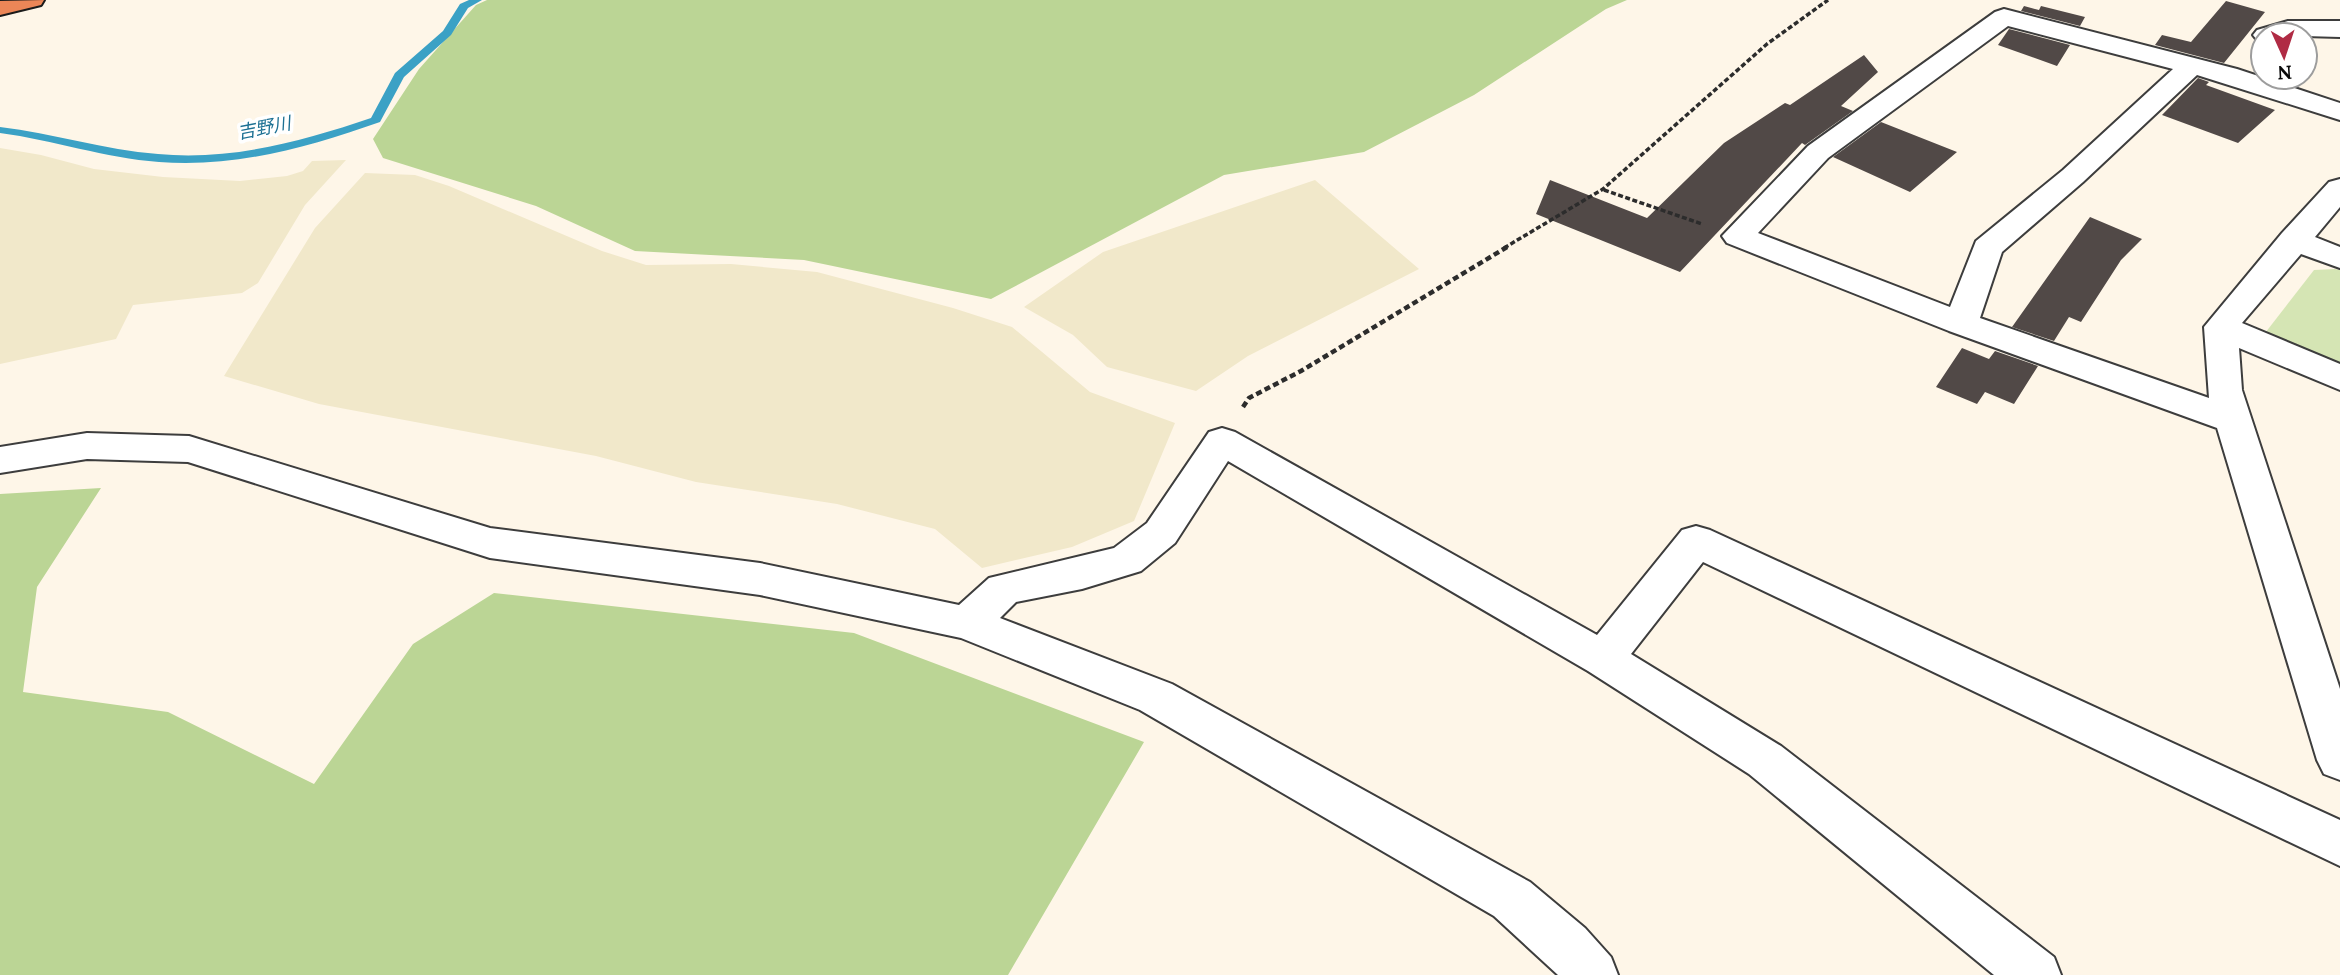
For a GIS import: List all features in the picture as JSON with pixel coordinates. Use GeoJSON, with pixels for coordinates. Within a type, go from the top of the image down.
{"type":"FeatureCollection","features":[{"type":"Feature","properties":{"kind":"highway"},"geometry":{"type":"LineString","coordinates":[[0,8],[32,0]]}},
{"type":"Feature","properties":{"kind":"street"},"geometry":{"type":"LineString","coordinates":[[2233,420],[1961,323],[1738,236],[1818,152],[2004,17],[2228,75],[2340,112]]}},
{"type":"Feature","properties":{"kind":"street"},"geometry":{"type":"LineString","coordinates":[[2319,29],[2340,29]]}},
{"type":"Feature","properties":{"kind":"street"},"geometry":{"type":"LineString","coordinates":[[2228,75],[2249,53]]}},
{"type":"Feature","properties":{"kind":"street"},"geometry":{"type":"LineString","coordinates":[[1961,323],[1987,248],[2073,176],[2191,66]]}},
{"type":"Feature","properties":{"kind":"street"},"geometry":{"type":"LineString","coordinates":[[2340,188],[2221,327],[2224,390],[2340,761]]}},
{"type":"Feature","properties":{"kind":"street"},"geometry":{"type":"LineString","coordinates":[[2293,240],[2340,258]]}},
{"type":"Feature","properties":{"kind":"street"},"geometry":{"type":"LineString","coordinates":[[2221,327],[2340,378]]}},
{"type":"Feature","properties":{"kind":"street"},"geometry":{"type":"LineString","coordinates":[[967,623],[1004,589],[1082,573],[1127,559],[1161,533],[1222,441],[1603,659],[1765,760],[2035,975]]}},
{"type":"Feature","properties":{"kind":"street"},"geometry":{"type":"LineString","coordinates":[[0,460],[87,446],[189,449],[490,543],[760,579],[967,623],[1156,697],[1512,898],[1567,946],[1592,975]]}},
{"type":"Feature","properties":{"kind":"street"},"geometry":{"type":"LineString","coordinates":[[1603,659],[1696,541],[2340,844]]}},
{"type":"Feature","properties":{"kind":"path"},"geometry":{"type":"LineString","coordinates":[[1222,441],[1249,398],[1301,371],[1603,189],[1767,44],[1828,0]]}},
{"type":"Feature","properties":{"kind":"path"},"geometry":{"type":"LineString","coordinates":[[1603,189],[1713,228]]}},
{"type":"Feature","properties":{"kind":"shaded area"},"geometry":{"type":"Polygon","coordinates":[[[0,148],[41,155],[94,169],[163,177],[240,181],[287,176],[303,171],[312,161],[346,160],[305,205],[258,283],[242,293],[133,305],[116,339],[0,364],[0,148]]]}},
{"type":"Feature","properties":{"kind":"shaded area"},"geometry":{"type":"Polygon","coordinates":[[[365,173],[415,175],[449,186],[602,251],[646,265],[731,264],[817,272],[953,308],[1012,327],[1090,392],[1175,423],[1134,521],[1072,547],[982,568],[935,529],[837,504],[696,482],[596,456],[319,404],[224,376],[315,228],[365,173]]]}},
{"type":"Feature","properties":{"kind":"shaded area"},"geometry":{"type":"Polygon","coordinates":[[[1315,180],[1419,269],[1248,356],[1196,391],[1107,367],[1073,335],[1024,307],[1103,252],[1315,180]]]}},
{"type":"Feature","properties":{"kind":"green space"},"geometry":{"type":"Polygon","coordinates":[[[487,0],[1627,0],[1606,9],[1474,95],[1364,152],[1224,175],[991,299],[804,260],[635,251],[536,206],[383,158],[373,139],[419,69],[476,5],[487,0]]]}},
{"type":"Feature","properties":{"kind":"green space"},"geometry":{"type":"Polygon","coordinates":[[[2314,270],[2340,270],[2340,368],[2262,337],[2314,270]]]}},
{"type":"Feature","properties":{"kind":"green space"},"geometry":{"type":"Polygon","coordinates":[[[101,488],[37,587],[23,692],[168,712],[314,784],[413,644],[494,593],[854,633],[1144,742],[1008,975],[0,975],[0,494],[101,488]]]}},
{"type":"Feature","properties":{"kind":"building"},"geometry":{"type":"Polygon","coordinates":[[[2226,1],[2265,12],[2258,21],[2249,21],[2249,32],[2224,63],[2155,45],[2162,35],[2191,42],[2226,1]]]}},
{"type":"Feature","properties":{"kind":"building"},"geometry":{"type":"Polygon","coordinates":[[[2024,6],[2039,10],[2041,6],[2085,17],[2080,26],[2021,11],[2024,6]]]}},
{"type":"Feature","properties":{"kind":"building"},"geometry":{"type":"Polygon","coordinates":[[[2009,29],[2070,45],[2057,66],[1998,45],[2009,29]]]}},
{"type":"Feature","properties":{"kind":"building"},"geometry":{"type":"Polygon","coordinates":[[[1864,55],[1878,72],[1841,106],[1853,111],[1805,145],[1802,143],[1680,272],[1536,214],[1550,180],[1647,218],[1724,143],[1785,103],[1790,105],[1864,55]]]}},
{"type":"Feature","properties":{"kind":"building"},"geometry":{"type":"Polygon","coordinates":[[[2198,78],[2209,82],[2206,85],[2275,110],[2238,143],[2162,115],[2198,78]]]}},
{"type":"Feature","properties":{"kind":"building"},"geometry":{"type":"Polygon","coordinates":[[[1881,122],[1957,152],[1910,192],[1833,157],[1881,122]]]}},
{"type":"Feature","properties":{"kind":"building"},"geometry":{"type":"Polygon","coordinates":[[[2090,217],[2142,239],[2121,260],[2081,322],[2069,317],[2054,341],[2012,327],[2090,217]]]}},
{"type":"Feature","properties":{"kind":"building"},"geometry":{"type":"Polygon","coordinates":[[[1962,348],[1989,359],[1995,351],[2038,366],[2014,404],[1985,392],[1977,404],[1936,387],[1962,348]]]}},
{"type":"Feature","properties":{"kind":"waterway","name":"吉野川"},"geometry":{"type":"LineString","coordinates":[[0,130],[137,155],[184,159],[268,151],[324,137],[376,120],[399,75],[447,33],[464,6],[477,0]]}}]}
